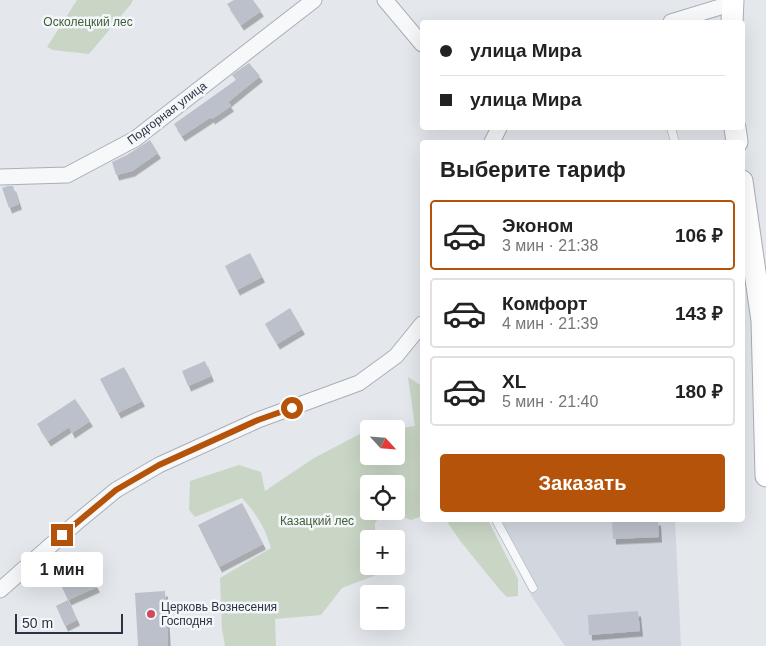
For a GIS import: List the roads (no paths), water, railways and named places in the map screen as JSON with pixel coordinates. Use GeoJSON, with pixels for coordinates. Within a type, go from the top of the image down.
{"type":"FeatureCollection","features":[{"type":"Feature","properties":{"kind":"main road"},"geometry":{"type":"LineString","coordinates":[[745,200],[764,321],[766,476]]}},
{"type":"Feature","properties":{"kind":"street","name":"Подгорная улица"},"geometry":{"type":"LineString","coordinates":[[0,177],[67,175],[135,139],[314,0]]}},
{"type":"Feature","properties":{"kind":"street"},"geometry":{"type":"LineString","coordinates":[[385,0],[420,42]]}},
{"type":"Feature","properties":{"kind":"street"},"geometry":{"type":"LineString","coordinates":[[680,20],[733,8]]}},
{"type":"Feature","properties":{"kind":"street"},"geometry":{"type":"LineString","coordinates":[[0,590],[116,490],[159,465],[258,420],[359,383],[396,356],[420,326]]}},
{"type":"Feature","properties":{"kind":"lane"},"geometry":{"type":"LineString","coordinates":[[497,522],[533,588]]}},
{"type":"Feature","properties":{"kind":"place","name":"Церковь Вознесения Господня"},"geometry":{"type":"Point","coordinates":[151,614]}},
{"type":"Feature","properties":{"kind":"park label","name":"Осколецкий лес"},"geometry":{"type":"Point","coordinates":[88,22]}},
{"type":"Feature","properties":{"kind":"park label","name":"Казацкий лес"},"geometry":{"type":"Point","coordinates":[317,521]}}]}
